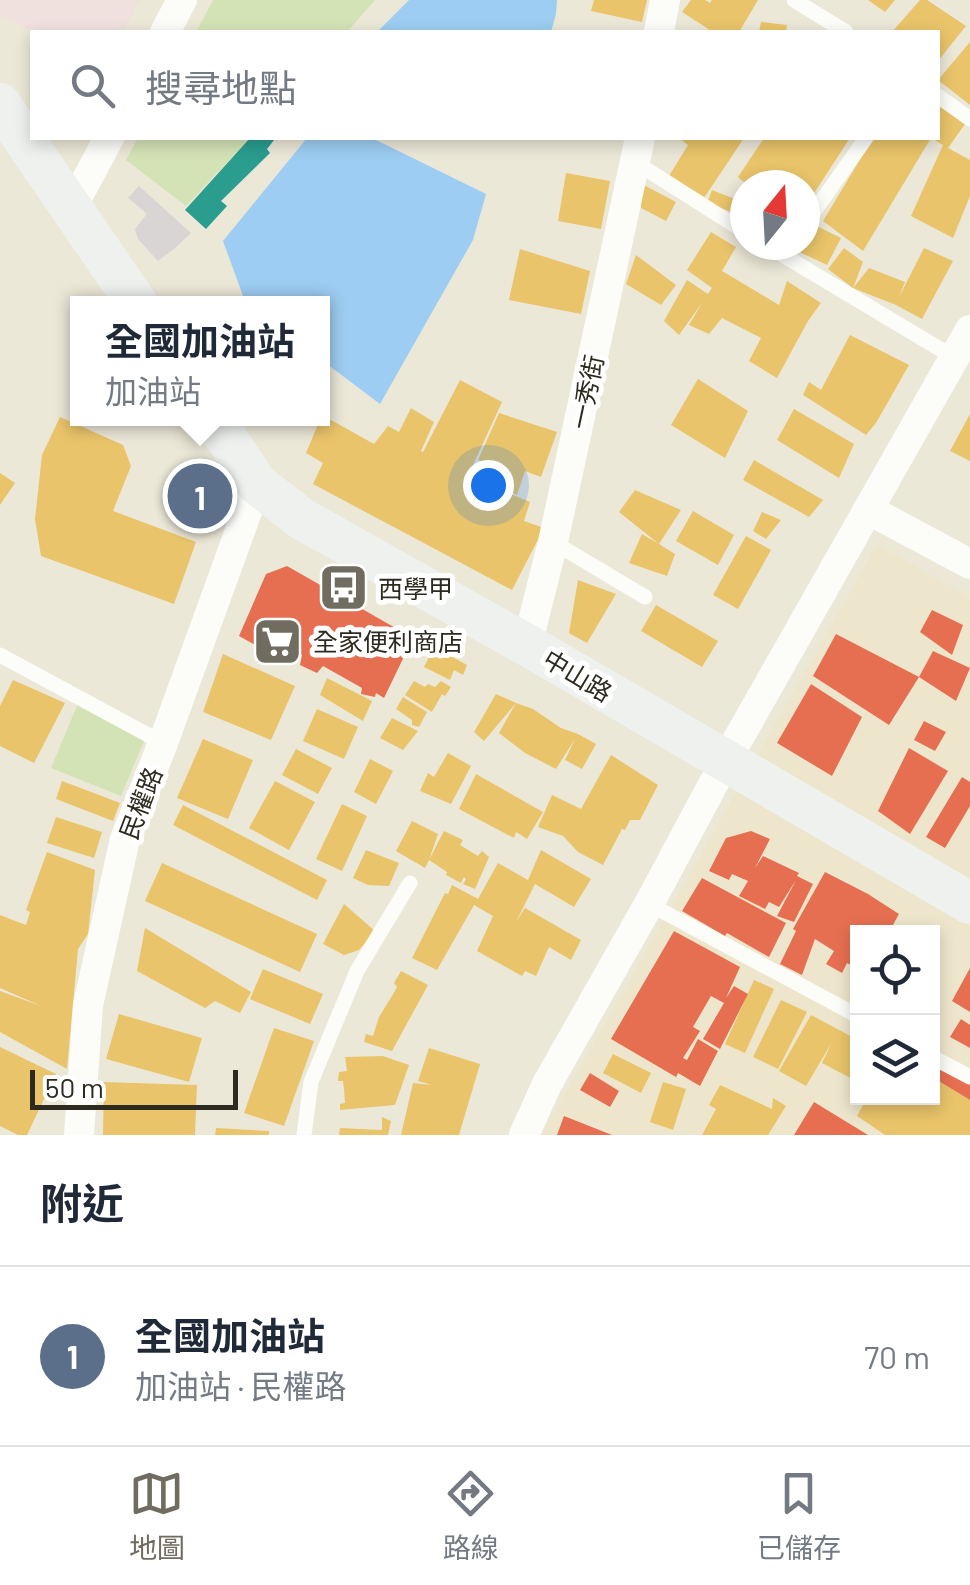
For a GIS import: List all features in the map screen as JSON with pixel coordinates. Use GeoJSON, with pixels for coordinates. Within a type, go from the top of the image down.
{"type":"FeatureCollection","features":[{"type":"Feature","properties":{"kind":"main road"},"geometry":{"type":"LineString","coordinates":[[0,104],[132,296]]}},
{"type":"Feature","properties":{"kind":"main road","name":"中山路"},"geometry":{"type":"LineString","coordinates":[[219,426],[257,484],[302,519],[970,903]]}},
{"type":"Feature","properties":{"kind":"street"},"geometry":{"type":"LineString","coordinates":[[166,30],[182,0]]}},
{"type":"Feature","properties":{"kind":"street"},"geometry":{"type":"LineString","coordinates":[[659,30],[665,0]]}},
{"type":"Feature","properties":{"kind":"street"},"geometry":{"type":"LineString","coordinates":[[72,206],[108,140]]}},
{"type":"Feature","properties":{"kind":"street","name":"一秀街"},"geometry":{"type":"LineString","coordinates":[[527,645],[553,542],[637,150]]}},
{"type":"Feature","properties":{"kind":"street"},"geometry":{"type":"LineString","coordinates":[[524,1135],[547,1084],[725,762],[970,330]]}},
{"type":"Feature","properties":{"kind":"street","name":"民權路"},"geometry":{"type":"LineString","coordinates":[[79,1135],[88,1005],[125,839],[257,484]]}},
{"type":"Feature","properties":{"kind":"street"},"geometry":{"type":"LineString","coordinates":[[869,510],[970,564]]}},
{"type":"Feature","properties":{"kind":"lane"},"geometry":{"type":"LineString","coordinates":[[794,0],[843,30]]}},
{"type":"Feature","properties":{"kind":"lane"},"geometry":{"type":"LineString","coordinates":[[940,97],[970,118]]}},
{"type":"Feature","properties":{"kind":"lane"},"geometry":{"type":"LineString","coordinates":[[820,202],[865,140]]}},
{"type":"Feature","properties":{"kind":"lane"},"geometry":{"type":"LineString","coordinates":[[637,150],[730,221]]}},
{"type":"Feature","properties":{"kind":"lane"},"geometry":{"type":"LineString","coordinates":[[791,260],[955,358]]}},
{"type":"Feature","properties":{"kind":"lane"},"geometry":{"type":"LineString","coordinates":[[553,542],[645,596]]}},
{"type":"Feature","properties":{"kind":"lane"},"geometry":{"type":"LineString","coordinates":[[0,654],[163,743]]}},
{"type":"Feature","properties":{"kind":"lane"},"geometry":{"type":"LineString","coordinates":[[304,1135],[312,1082],[350,987],[410,883]]}},
{"type":"Feature","properties":{"kind":"lane"},"geometry":{"type":"LineString","coordinates":[[648,904],[856,1015]]}},
{"type":"Feature","properties":{"kind":"lane"},"geometry":{"type":"LineString","coordinates":[[940,1060],[970,1077]]}},
{"type":"Feature","properties":{"kind":"shaded area"},"geometry":{"type":"Polygon","coordinates":[[[0,0],[140,0],[124,30],[30,30],[0,16],[0,0]]]}},
{"type":"Feature","properties":{"kind":"shaded area"},"geometry":{"type":"Polygon","coordinates":[[[877,544],[970,597],[970,1135],[541,1135],[877,544]]]}},
{"type":"Feature","properties":{"kind":"green space"},"geometry":{"type":"Polygon","coordinates":[[[213,0],[375,0],[349,30],[197,30],[213,0]]]}},
{"type":"Feature","properties":{"kind":"green space"},"geometry":{"type":"Polygon","coordinates":[[[137,140],[248,140],[186,206],[126,160],[137,140]]]}},
{"type":"Feature","properties":{"kind":"green space"},"geometry":{"type":"Polygon","coordinates":[[[79,701],[146,736],[121,796],[51,768],[79,701]]]}},
{"type":"Feature","properties":{"kind":"water"},"geometry":{"type":"Polygon","coordinates":[[[409,0],[557,0],[552,30],[379,30],[409,0]]]}},
{"type":"Feature","properties":{"kind":"water"},"geometry":{"type":"Polygon","coordinates":[[[305,140],[376,140],[486,194],[473,240],[380,404],[330,366],[330,296],[243,296],[223,241],[305,140]]]}},
{"type":"Feature","properties":{"kind":"building: 住宅"},"geometry":{"type":"Polygon","coordinates":[[[594,0],[647,0],[642,22],[591,11],[594,0]]]}},
{"type":"Feature","properties":{"kind":"building: 住宅"},"geometry":{"type":"Polygon","coordinates":[[[691,0],[758,0],[740,30],[710,30],[682,12],[691,0]]]}},
{"type":"Feature","properties":{"kind":"building: 住宅"},"geometry":{"type":"Polygon","coordinates":[[[868,0],[895,0],[885,12],[868,0]]]}},
{"type":"Feature","properties":{"kind":"building: 住宅"},"geometry":{"type":"Polygon","coordinates":[[[920,0],[927,0],[966,26],[940,58],[940,30],[894,30],[920,0]]]}},
{"type":"Feature","properties":{"kind":"building: 住宅"},"geometry":{"type":"Polygon","coordinates":[[[761,22],[787,25],[786,30],[759,30],[761,22]]]}},
{"type":"Feature","properties":{"kind":"building: 住宅"},"geometry":{"type":"Polygon","coordinates":[[[970,42],[970,105],[940,78],[970,42]]]}},
{"type":"Feature","properties":{"kind":"building: 住宅"},"geometry":{"type":"Polygon","coordinates":[[[940,106],[965,124],[948,148],[970,160],[970,196],[953,238],[911,216],[943,145],[934,140],[940,140],[940,106]]]}},
{"type":"Feature","properties":{"kind":"building: 住宅"},"geometry":{"type":"Polygon","coordinates":[[[682,140],[743,140],[702,201],[669,176],[688,145],[682,140]]]}},
{"type":"Feature","properties":{"kind":"building: 住宅"},"geometry":{"type":"Polygon","coordinates":[[[763,140],[849,140],[820,184],[820,170],[743,170],[763,140]]]}},
{"type":"Feature","properties":{"kind":"building: 住宅"},"geometry":{"type":"Polygon","coordinates":[[[872,140],[930,140],[863,251],[823,221],[872,140]]]}},
{"type":"Feature","properties":{"kind":"building: 住宅"},"geometry":{"type":"Polygon","coordinates":[[[566,173],[610,181],[601,229],[558,221],[566,173]]]}},
{"type":"Feature","properties":{"kind":"building: 住宅"},"geometry":{"type":"Polygon","coordinates":[[[640,183],[676,202],[666,221],[641,208],[640,183]]]}},
{"type":"Feature","properties":{"kind":"building: 住宅"},"geometry":{"type":"Polygon","coordinates":[[[712,190],[730,197],[730,211],[707,203],[712,190]]]}},
{"type":"Feature","properties":{"kind":"building: 住宅"},"geometry":{"type":"Polygon","coordinates":[[[820,228],[841,238],[827,265],[816,260],[820,260],[820,228]]]}},
{"type":"Feature","properties":{"kind":"building: 住宅"},"geometry":{"type":"Polygon","coordinates":[[[711,232],[730,243],[730,257],[722,271],[779,305],[787,281],[821,303],[777,378],[749,361],[761,338],[722,318],[709,334],[689,325],[702,303],[679,335],[664,321],[687,280],[708,294],[712,288],[687,270],[711,232]]]}},
{"type":"Feature","properties":{"kind":"building: 住宅"},"geometry":{"type":"Polygon","coordinates":[[[844,248],[863,262],[853,288],[828,269],[844,248]]]}},
{"type":"Feature","properties":{"kind":"building: 住宅"},"geometry":{"type":"Polygon","coordinates":[[[924,248],[953,261],[922,319],[853,288],[869,268],[905,282],[899,297],[924,248]]]}},
{"type":"Feature","properties":{"kind":"building: 住宅"},"geometry":{"type":"Polygon","coordinates":[[[520,249],[590,271],[581,314],[509,300],[520,249]]]}},
{"type":"Feature","properties":{"kind":"building: 住宅"},"geometry":{"type":"Polygon","coordinates":[[[636,255],[676,285],[661,305],[626,284],[636,255]]]}},
{"type":"Feature","properties":{"kind":"building: 住宅"},"geometry":{"type":"Polygon","coordinates":[[[850,335],[909,365],[866,435],[803,395],[809,382],[821,390],[850,335]]]}},
{"type":"Feature","properties":{"kind":"building: 住宅"},"geometry":{"type":"Polygon","coordinates":[[[698,379],[748,411],[725,458],[671,425],[698,379]]]}},
{"type":"Feature","properties":{"kind":"building: 住宅"},"geometry":{"type":"Polygon","coordinates":[[[460,380],[502,402],[468,476],[530,502],[524,521],[544,528],[512,590],[313,484],[323,463],[306,453],[317,426],[330,426],[330,419],[374,444],[388,426],[399,432],[411,408],[434,422],[423,452],[460,380]]]}},
{"type":"Feature","properties":{"kind":"building: 住宅"},"geometry":{"type":"Polygon","coordinates":[[[794,409],[854,444],[839,478],[777,440],[794,409]]]}},
{"type":"Feature","properties":{"kind":"building: 住宅"},"geometry":{"type":"Polygon","coordinates":[[[499,413],[557,432],[541,477],[525,471],[517,495],[479,475],[485,463],[478,460],[499,413]]]}},
{"type":"Feature","properties":{"kind":"building: 住宅"},"geometry":{"type":"Polygon","coordinates":[[[970,414],[970,461],[950,451],[970,414]]]}},
{"type":"Feature","properties":{"kind":"building: 住宅"},"geometry":{"type":"Polygon","coordinates":[[[60,417],[70,421],[70,426],[80,426],[123,445],[131,466],[113,511],[196,542],[174,604],[41,556],[35,519],[42,455],[60,417]]]}},
{"type":"Feature","properties":{"kind":"building: 住宅"},"geometry":{"type":"Polygon","coordinates":[[[754,460],[823,500],[809,517],[743,480],[754,460]]]}},
{"type":"Feature","properties":{"kind":"building: 住宅"},"geometry":{"type":"Polygon","coordinates":[[[0,473],[15,483],[0,505],[0,473]]]}},
{"type":"Feature","properties":{"kind":"building: 住宅"},"geometry":{"type":"Polygon","coordinates":[[[635,490],[681,510],[659,544],[619,512],[635,490]]]}},
{"type":"Feature","properties":{"kind":"building: 住宅"},"geometry":{"type":"Polygon","coordinates":[[[693,511],[734,535],[718,565],[676,541],[693,511]]]}},
{"type":"Feature","properties":{"kind":"building: 住宅"},"geometry":{"type":"Polygon","coordinates":[[[762,512],[781,520],[766,539],[753,531],[762,512]]]}},
{"type":"Feature","properties":{"kind":"building: 住宅"},"geometry":{"type":"Polygon","coordinates":[[[642,534],[675,554],[667,576],[629,563],[642,534]]]}},
{"type":"Feature","properties":{"kind":"building: 住宅"},"geometry":{"type":"Polygon","coordinates":[[[746,536],[771,550],[738,609],[713,595],[746,536]]]}},
{"type":"Feature","properties":{"kind":"building: 住宅"},"geometry":{"type":"Polygon","coordinates":[[[578,580],[616,594],[587,643],[569,633],[578,580]]]}},
{"type":"Feature","properties":{"kind":"building: 住宅"},"geometry":{"type":"Polygon","coordinates":[[[656,605],[718,641],[702,667],[641,631],[656,605]]]}},
{"type":"Feature","properties":{"kind":"building: 住宅"},"geometry":{"type":"Polygon","coordinates":[[[434,647],[467,665],[463,675],[454,670],[450,680],[424,667],[434,647]]]}},
{"type":"Feature","properties":{"kind":"building: 住宅"},"geometry":{"type":"Polygon","coordinates":[[[223,654],[295,686],[271,740],[203,712],[223,654]]]}},
{"type":"Feature","properties":{"kind":"building: 住宅"},"geometry":{"type":"Polygon","coordinates":[[[327,678],[372,701],[363,721],[320,695],[327,678]]]}},
{"type":"Feature","properties":{"kind":"building: 住宅"},"geometry":{"type":"Polygon","coordinates":[[[13,680],[65,703],[34,763],[0,746],[0,706],[13,680]]]}},
{"type":"Feature","properties":{"kind":"building: 住宅"},"geometry":{"type":"Polygon","coordinates":[[[414,681],[435,687],[441,681],[451,687],[432,712],[405,695],[414,681]]]}},
{"type":"Feature","properties":{"kind":"building: 住宅"},"geometry":{"type":"Polygon","coordinates":[[[496,694],[516,703],[484,741],[474,732],[496,694]]]}},
{"type":"Feature","properties":{"kind":"building: 住宅"},"geometry":{"type":"Polygon","coordinates":[[[403,697],[427,712],[419,727],[396,709],[403,697]]]}},
{"type":"Feature","properties":{"kind":"building: 住宅"},"geometry":{"type":"Polygon","coordinates":[[[516,703],[596,744],[582,769],[565,760],[575,739],[556,769],[525,753],[499,733],[516,703]]]}},
{"type":"Feature","properties":{"kind":"building: 住宅"},"geometry":{"type":"Polygon","coordinates":[[[317,709],[358,727],[344,759],[303,741],[317,709]]]}},
{"type":"Feature","properties":{"kind":"building: 住宅"},"geometry":{"type":"Polygon","coordinates":[[[392,718],[418,731],[403,750],[380,738],[392,718]]]}},
{"type":"Feature","properties":{"kind":"building: 住宅"},"geometry":{"type":"Polygon","coordinates":[[[203,739],[253,760],[228,819],[177,798],[203,739]]]}},
{"type":"Feature","properties":{"kind":"building: 住宅"},"geometry":{"type":"Polygon","coordinates":[[[296,749],[332,768],[318,794],[282,775],[296,749]]]}},
{"type":"Feature","properties":{"kind":"building: 住宅"},"geometry":{"type":"Polygon","coordinates":[[[448,753],[471,766],[451,804],[420,791],[428,773],[434,777],[448,753]]]}},
{"type":"Feature","properties":{"kind":"building: 住宅"},"geometry":{"type":"Polygon","coordinates":[[[611,755],[658,785],[640,820],[630,820],[622,829],[603,865],[578,852],[563,836],[538,827],[552,795],[581,809],[611,755]]]}},
{"type":"Feature","properties":{"kind":"building: 住宅"},"geometry":{"type":"Polygon","coordinates":[[[370,759],[393,771],[376,804],[354,792],[370,759]]]}},
{"type":"Feature","properties":{"kind":"building: 住宅"},"geometry":{"type":"Polygon","coordinates":[[[476,774],[543,812],[527,839],[516,832],[514,838],[459,809],[476,774]]]}},
{"type":"Feature","properties":{"kind":"building: 住宅"},"geometry":{"type":"Polygon","coordinates":[[[62,781],[120,803],[113,821],[56,799],[62,781]]]}},
{"type":"Feature","properties":{"kind":"building: 住宅"},"geometry":{"type":"Polygon","coordinates":[[[275,781],[315,802],[289,850],[249,828],[275,781]]]}},
{"type":"Feature","properties":{"kind":"building: 住宅"},"geometry":{"type":"Polygon","coordinates":[[[342,804],[367,816],[342,871],[316,859],[342,804]]]}},
{"type":"Feature","properties":{"kind":"building: 住宅"},"geometry":{"type":"Polygon","coordinates":[[[183,805],[327,880],[317,900],[173,825],[183,805]]]}},
{"type":"Feature","properties":{"kind":"building: 住宅"},"geometry":{"type":"Polygon","coordinates":[[[56,817],[102,832],[94,858],[47,843],[56,817]]]}},
{"type":"Feature","properties":{"kind":"building: 住宅"},"geometry":{"type":"Polygon","coordinates":[[[412,821],[438,834],[425,868],[396,851],[412,821]]]}},
{"type":"Feature","properties":{"kind":"building: 住宅"},"geometry":{"type":"Polygon","coordinates":[[[444,831],[463,840],[460,845],[478,856],[482,851],[489,857],[475,889],[463,884],[464,877],[461,883],[429,860],[444,831]]]}},
{"type":"Feature","properties":{"kind":"building: 住宅"},"geometry":{"type":"Polygon","coordinates":[[[366,850],[399,863],[389,886],[368,885],[353,878],[366,850]]]}},
{"type":"Feature","properties":{"kind":"building: 住宅"},"geometry":{"type":"Polygon","coordinates":[[[541,850],[591,879],[574,907],[535,884],[516,922],[525,908],[581,940],[571,960],[549,947],[536,976],[525,971],[522,976],[477,951],[493,916],[474,905],[437,970],[412,958],[452,885],[478,899],[498,863],[528,880],[541,850]]]}},
{"type":"Feature","properties":{"kind":"building: 住宅"},"geometry":{"type":"Polygon","coordinates":[[[47,852],[95,870],[88,934],[78,949],[67,1069],[0,1032],[0,991],[41,1006],[0,988],[0,915],[26,925],[30,912],[26,910],[47,852]]]}},
{"type":"Feature","properties":{"kind":"building: 住宅"},"geometry":{"type":"Polygon","coordinates":[[[162,863],[317,934],[300,972],[145,901],[162,863]]]}},
{"type":"Feature","properties":{"kind":"building: 住宅"},"geometry":{"type":"Polygon","coordinates":[[[344,904],[375,931],[359,950],[344,955],[323,944],[344,904]]]}},
{"type":"Feature","properties":{"kind":"building: 住宅"},"geometry":{"type":"Polygon","coordinates":[[[145,928],[251,992],[240,1013],[215,1001],[205,1008],[137,971],[145,928]]]}},
{"type":"Feature","properties":{"kind":"building: 住宅"},"geometry":{"type":"Polygon","coordinates":[[[263,969],[323,994],[310,1024],[250,999],[263,969]]]}},
{"type":"Feature","properties":{"kind":"building: 住宅"},"geometry":{"type":"Polygon","coordinates":[[[401,971],[428,985],[392,1051],[364,1042],[366,1034],[373,1036],[401,971]]]}},
{"type":"Feature","properties":{"kind":"building: 住宅"},"geometry":{"type":"Polygon","coordinates":[[[754,980],[774,989],[745,1053],[725,1044],[754,980]]]}},
{"type":"Feature","properties":{"kind":"building: 住宅"},"geometry":{"type":"Polygon","coordinates":[[[781,1000],[807,1012],[778,1069],[753,1057],[781,1000]]]}},
{"type":"Feature","properties":{"kind":"building: 住宅"},"geometry":{"type":"Polygon","coordinates":[[[119,1014],[202,1038],[189,1082],[106,1059],[119,1014]]]}},
{"type":"Feature","properties":{"kind":"building: 住宅"},"geometry":{"type":"Polygon","coordinates":[[[811,1015],[850,1036],[850,1078],[822,1063],[832,1042],[806,1086],[779,1071],[811,1015]]]}},
{"type":"Feature","properties":{"kind":"building: 住宅"},"geometry":{"type":"Polygon","coordinates":[[[274,1028],[314,1041],[284,1126],[244,1113],[274,1028]]]}},
{"type":"Feature","properties":{"kind":"building: 住宅"},"geometry":{"type":"Polygon","coordinates":[[[0,1047],[56,1074],[27,1135],[0,1126],[0,1047]]]}},
{"type":"Feature","properties":{"kind":"building: 住宅"},"geometry":{"type":"Polygon","coordinates":[[[429,1048],[480,1064],[459,1135],[401,1135],[413,1083],[432,1085],[418,1081],[429,1048]]]}},
{"type":"Feature","properties":{"kind":"building: 住宅"},"geometry":{"type":"Polygon","coordinates":[[[613,1054],[651,1073],[641,1093],[603,1073],[613,1054]]]}},
{"type":"Feature","properties":{"kind":"building: 住宅"},"geometry":{"type":"Polygon","coordinates":[[[383,1056],[409,1065],[395,1105],[340,1110],[340,1104],[345,1103],[343,1081],[338,1081],[339,1072],[347,1071],[345,1057],[383,1056]]]}},
{"type":"Feature","properties":{"kind":"building: 住宅"},"geometry":{"type":"Polygon","coordinates":[[[104,1082],[197,1085],[195,1135],[103,1135],[104,1082]]]}},
{"type":"Feature","properties":{"kind":"building: 住宅"},"geometry":{"type":"Polygon","coordinates":[[[663,1082],[686,1089],[673,1130],[650,1122],[663,1082]]]}},
{"type":"Feature","properties":{"kind":"building: 住宅"},"geometry":{"type":"Polygon","coordinates":[[[940,1082],[970,1100],[970,1135],[885,1135],[857,1116],[863,1105],[940,1105],[940,1082]]]}},
{"type":"Feature","properties":{"kind":"building: 住宅"},"geometry":{"type":"Polygon","coordinates":[[[720,1085],[772,1109],[773,1098],[786,1106],[768,1135],[702,1135],[716,1109],[709,1105],[720,1085]]]}},
{"type":"Feature","properties":{"kind":"building: 住宅"},"geometry":{"type":"Polygon","coordinates":[[[382,1117],[391,1121],[388,1135],[339,1135],[340,1128],[382,1130],[382,1117]]]}},
{"type":"Feature","properties":{"kind":"building: 住宅"},"geometry":{"type":"Polygon","coordinates":[[[216,1128],[269,1131],[269,1135],[215,1135],[216,1128]]]}},
{"type":"Feature","properties":{"kind":"building: 商業"},"geometry":{"type":"Polygon","coordinates":[[[287,566],[413,638],[384,698],[376,693],[375,697],[361,694],[362,688],[323,666],[317,673],[300,665],[302,655],[295,652],[289,664],[239,636],[266,574],[287,566]]]}},
{"type":"Feature","properties":{"kind":"building: 商業"},"geometry":{"type":"Polygon","coordinates":[[[932,610],[963,625],[952,655],[920,632],[932,610]]]}},
{"type":"Feature","properties":{"kind":"building: 商業"},"geometry":{"type":"Polygon","coordinates":[[[836,634],[919,677],[889,725],[813,676],[836,634]]]}},
{"type":"Feature","properties":{"kind":"building: 商業"},"geometry":{"type":"Polygon","coordinates":[[[933,651],[970,668],[956,701],[919,677],[933,651]]]}},
{"type":"Feature","properties":{"kind":"building: 商業"},"geometry":{"type":"Polygon","coordinates":[[[811,684],[862,717],[832,776],[777,743],[811,684]]]}},
{"type":"Feature","properties":{"kind":"building: 商業"},"geometry":{"type":"Polygon","coordinates":[[[924,721],[946,732],[935,751],[914,740],[924,721]]]}},
{"type":"Feature","properties":{"kind":"building: 商業"},"geometry":{"type":"Polygon","coordinates":[[[909,748],[948,771],[910,834],[878,811],[909,748]]]}},
{"type":"Feature","properties":{"kind":"building: 商業"},"geometry":{"type":"Polygon","coordinates":[[[962,777],[970,782],[970,806],[945,848],[926,837],[962,777]]]}},
{"type":"Feature","properties":{"kind":"building: 商業"},"geometry":{"type":"Polygon","coordinates":[[[751,831],[770,839],[755,868],[763,856],[813,884],[794,922],[777,916],[796,880],[779,907],[769,902],[765,909],[739,896],[748,881],[732,874],[729,880],[709,871],[726,838],[751,831]]]}},
{"type":"Feature","properties":{"kind":"building: 商業"},"geometry":{"type":"Polygon","coordinates":[[[825,872],[899,914],[893,925],[850,925],[850,965],[847,963],[842,973],[826,964],[834,951],[815,939],[802,975],[780,964],[796,931],[793,929],[825,872]]]}},
{"type":"Feature","properties":{"kind":"building: 商業"},"geometry":{"type":"Polygon","coordinates":[[[702,878],[786,923],[769,957],[682,911],[702,878]]]}},
{"type":"Feature","properties":{"kind":"building: 商業"},"geometry":{"type":"Polygon","coordinates":[[[674,931],[740,967],[726,998],[734,986],[748,994],[720,1049],[703,1039],[724,1003],[711,996],[693,1027],[700,1031],[683,1058],[687,1060],[698,1039],[718,1051],[700,1086],[678,1073],[676,1077],[611,1039],[674,931]]]}},
{"type":"Feature","properties":{"kind":"building: 商業"},"geometry":{"type":"Polygon","coordinates":[[[970,968],[970,1012],[952,1001],[970,968]]]}},
{"type":"Feature","properties":{"kind":"building: 商業"},"geometry":{"type":"Polygon","coordinates":[[[961,1019],[970,1025],[970,1048],[950,1037],[961,1019]]]}},
{"type":"Feature","properties":{"kind":"building: 商業"},"geometry":{"type":"Polygon","coordinates":[[[940,1066],[970,1082],[970,1100],[940,1082],[940,1066]]]}},
{"type":"Feature","properties":{"kind":"building: 商業"},"geometry":{"type":"Polygon","coordinates":[[[590,1073],[619,1091],[610,1107],[580,1090],[590,1073]]]}},
{"type":"Feature","properties":{"kind":"building: 商業"},"geometry":{"type":"Polygon","coordinates":[[[814,1102],[868,1135],[794,1135],[814,1102]]]}},
{"type":"Feature","properties":{"kind":"building: 商業"},"geometry":{"type":"Polygon","coordinates":[[[564,1116],[612,1135],[557,1135],[564,1116]]]}},
{"type":"Feature","properties":{"kind":"building: 學校"},"geometry":{"type":"Polygon","coordinates":[[[248,140],[274,140],[267,149],[270,153],[221,201],[227,206],[206,229],[185,210],[248,140]]]}},
{"type":"Feature","properties":{"kind":"building: 其他"},"geometry":{"type":"Polygon","coordinates":[[[139,186],[191,233],[158,261],[138,239],[135,229],[147,214],[128,198],[139,186]]]}},
{"type":"Feature","properties":{"kind":"place","name":"全國加油站"},"geometry":{"type":"Point","coordinates":[200,496]}},
{"type":"Feature","properties":{"kind":"place","name":"西學甲"},"geometry":{"type":"Point","coordinates":[343,588]}},
{"type":"Feature","properties":{"kind":"place","name":"全家便利商店"},"geometry":{"type":"Point","coordinates":[278,641]}}]}
